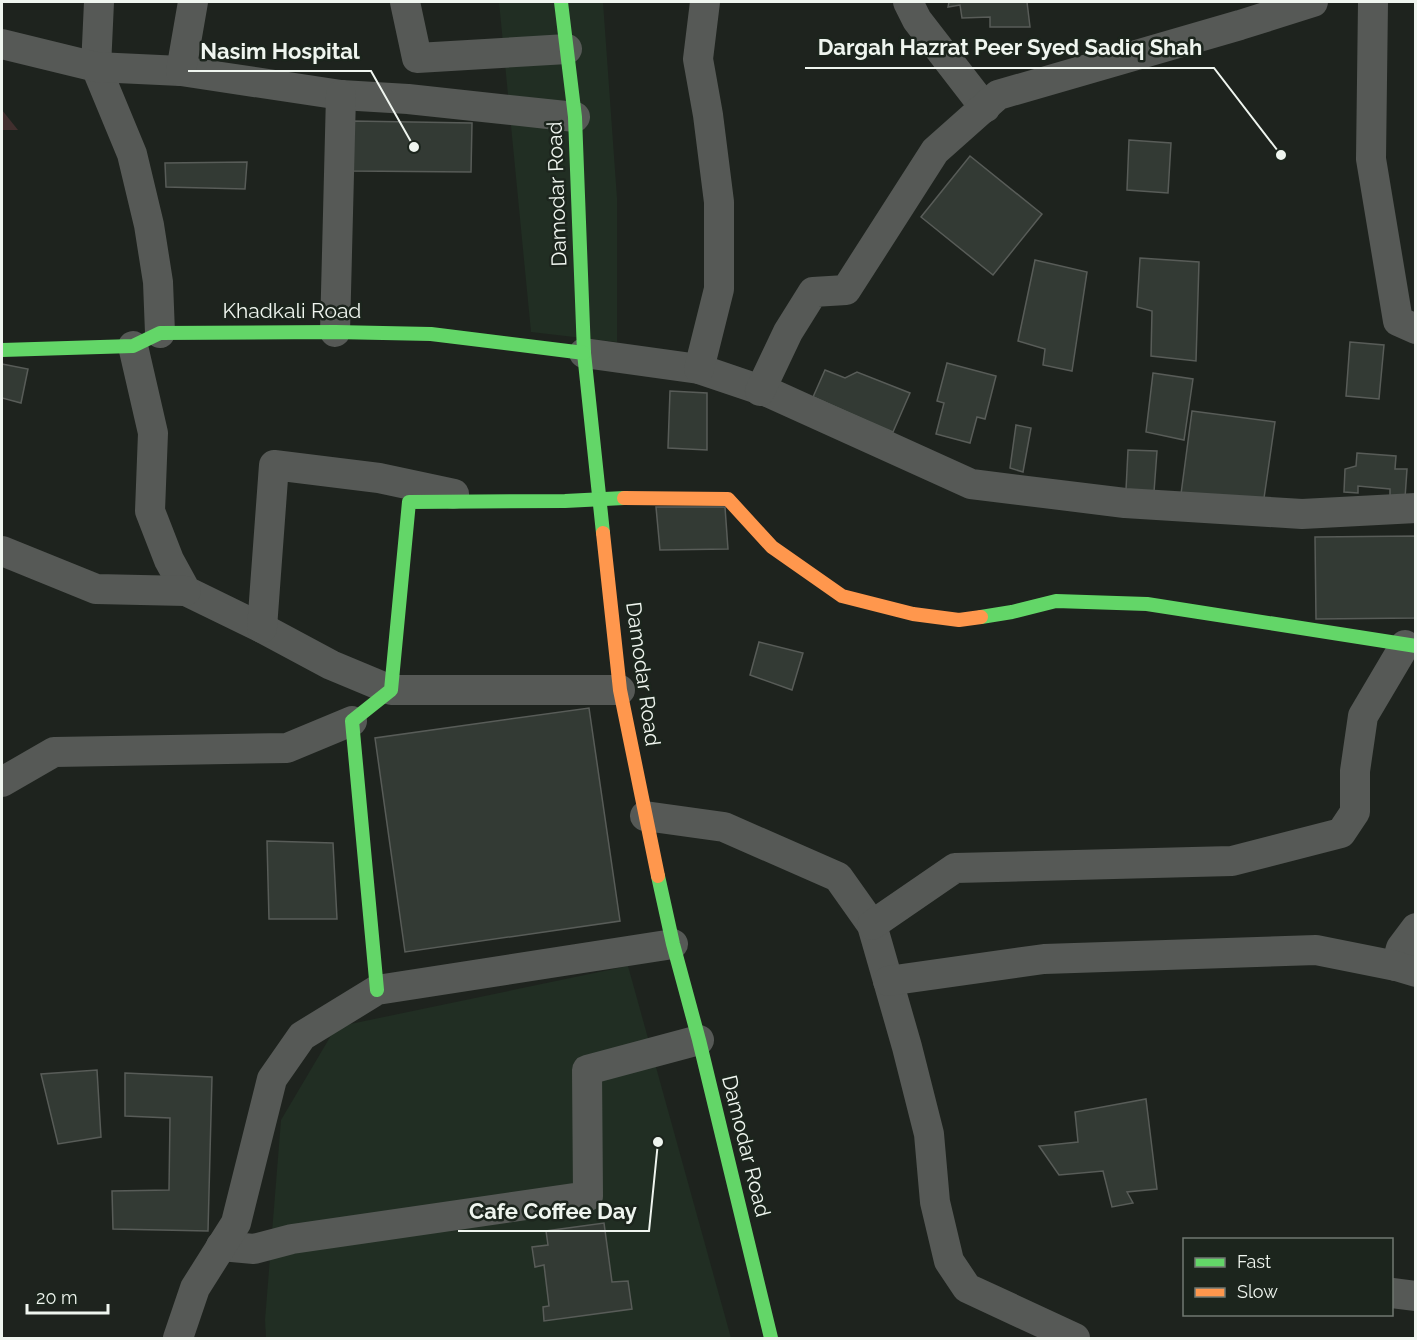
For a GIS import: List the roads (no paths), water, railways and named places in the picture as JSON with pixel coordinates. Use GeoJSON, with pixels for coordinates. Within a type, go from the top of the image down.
{"type":"FeatureCollection","features":[{"type":"Feature","properties":{"kind":"street"},"geometry":{"type":"LineString","coordinates":[[99,2],[96,67],[132,154],[149,225],[158,282],[160,333]]}},
{"type":"Feature","properties":{"kind":"street"},"geometry":{"type":"LineString","coordinates":[[181,70],[193,2]]}},
{"type":"Feature","properties":{"kind":"street"},"geometry":{"type":"LineString","coordinates":[[405,2],[417,58],[408,99]]}},
{"type":"Feature","properties":{"kind":"street","name":"Damodar Road"},"geometry":{"type":"LineString","coordinates":[[561,2],[575,117],[584,353],[620,690],[674,944],[771,1338]]}},
{"type":"Feature","properties":{"kind":"street"},"geometry":{"type":"LineString","coordinates":[[699,369],[719,289],[719,202],[698,59],[705,2]]}},
{"type":"Feature","properties":{"kind":"street"},"geometry":{"type":"LineString","coordinates":[[908,2],[917,20],[985,108]]}},
{"type":"Feature","properties":{"kind":"street"},"geometry":{"type":"LineString","coordinates":[[760,392],[788,332],[813,292],[846,290],[935,151],[998,95],[1312,2]]}},
{"type":"Feature","properties":{"kind":"street"},"geometry":{"type":"LineString","coordinates":[[1373,2],[1371,159],[1398,321],[1416,329]]}},
{"type":"Feature","properties":{"kind":"street"},"geometry":{"type":"LineString","coordinates":[[2,44],[96,67],[181,70],[341,95],[408,99],[575,117]]}},
{"type":"Feature","properties":{"kind":"street"},"geometry":{"type":"LineString","coordinates":[[417,58],[567,49]]}},
{"type":"Feature","properties":{"kind":"street"},"geometry":{"type":"LineString","coordinates":[[335,332],[341,95]]}},
{"type":"Feature","properties":{"kind":"street","name":"Khadkali Road"},"geometry":{"type":"LineString","coordinates":[[2,350],[133,346],[160,333],[335,332],[431,334],[584,353]]}},
{"type":"Feature","properties":{"kind":"street"},"geometry":{"type":"LineString","coordinates":[[133,346],[153,433],[150,511],[169,560],[186,591]]}},
{"type":"Feature","properties":{"kind":"street"},"geometry":{"type":"LineString","coordinates":[[584,353],[699,369],[780,398],[971,484],[1125,503],[1302,514],[1416,508]]}},
{"type":"Feature","properties":{"kind":"street"},"geometry":{"type":"LineString","coordinates":[[262,628],[274,465],[379,478],[457,494],[465,501]]}},
{"type":"Feature","properties":{"kind":"street"},"geometry":{"type":"LineString","coordinates":[[2,782],[54,752],[287,748],[352,721],[391,690],[409,502],[565,501],[601,498],[728,499],[772,547],[842,596],[913,614],[959,620],[1012,612],[1056,602],[1147,604],[1410,646],[1363,716],[1355,771],[1355,812],[1341,833],[1232,861],[955,868],[872,925]]}},
{"type":"Feature","properties":{"kind":"street"},"geometry":{"type":"LineString","coordinates":[[2,551],[96,589],[186,591],[331,665],[391,690],[620,690]]}},
{"type":"Feature","properties":{"kind":"street"},"geometry":{"type":"LineString","coordinates":[[352,721],[377,990]]}},
{"type":"Feature","properties":{"kind":"street"},"geometry":{"type":"LineString","coordinates":[[645,816],[724,827],[838,877],[872,925],[929,1134],[935,1202],[949,1261],[967,1288],[1075,1338]]}},
{"type":"Feature","properties":{"kind":"street"},"geometry":{"type":"LineString","coordinates":[[888,981],[1044,959],[1316,950],[1406,969],[1401,948],[1416,928]]}},
{"type":"Feature","properties":{"kind":"street"},"geometry":{"type":"LineString","coordinates":[[178,1338],[195,1288],[236,1222],[272,1079],[302,1036],[377,990],[674,944]]}},
{"type":"Feature","properties":{"kind":"street"},"geometry":{"type":"LineString","coordinates":[[221,1246],[254,1249],[292,1239],[588,1196],[586,1070],[699,1040]]}},
{"type":"Feature","properties":{"kind":"street"},"geometry":{"type":"LineString","coordinates":[[1393,1293],[1416,1296]]}},
{"type":"Feature","properties":{"kind":"place","name":"Nasim Hospital"},"geometry":{"type":"Point","coordinates":[414,147]}},
{"type":"Feature","properties":{"kind":"place","name":"Dargah Hazrat Peer Syed Sadiq Shah"},"geometry":{"type":"Point","coordinates":[1281,155]}},
{"type":"Feature","properties":{"kind":"place","name":"Cafe Coffee Day"},"geometry":{"type":"Point","coordinates":[658,1142]}}]}
